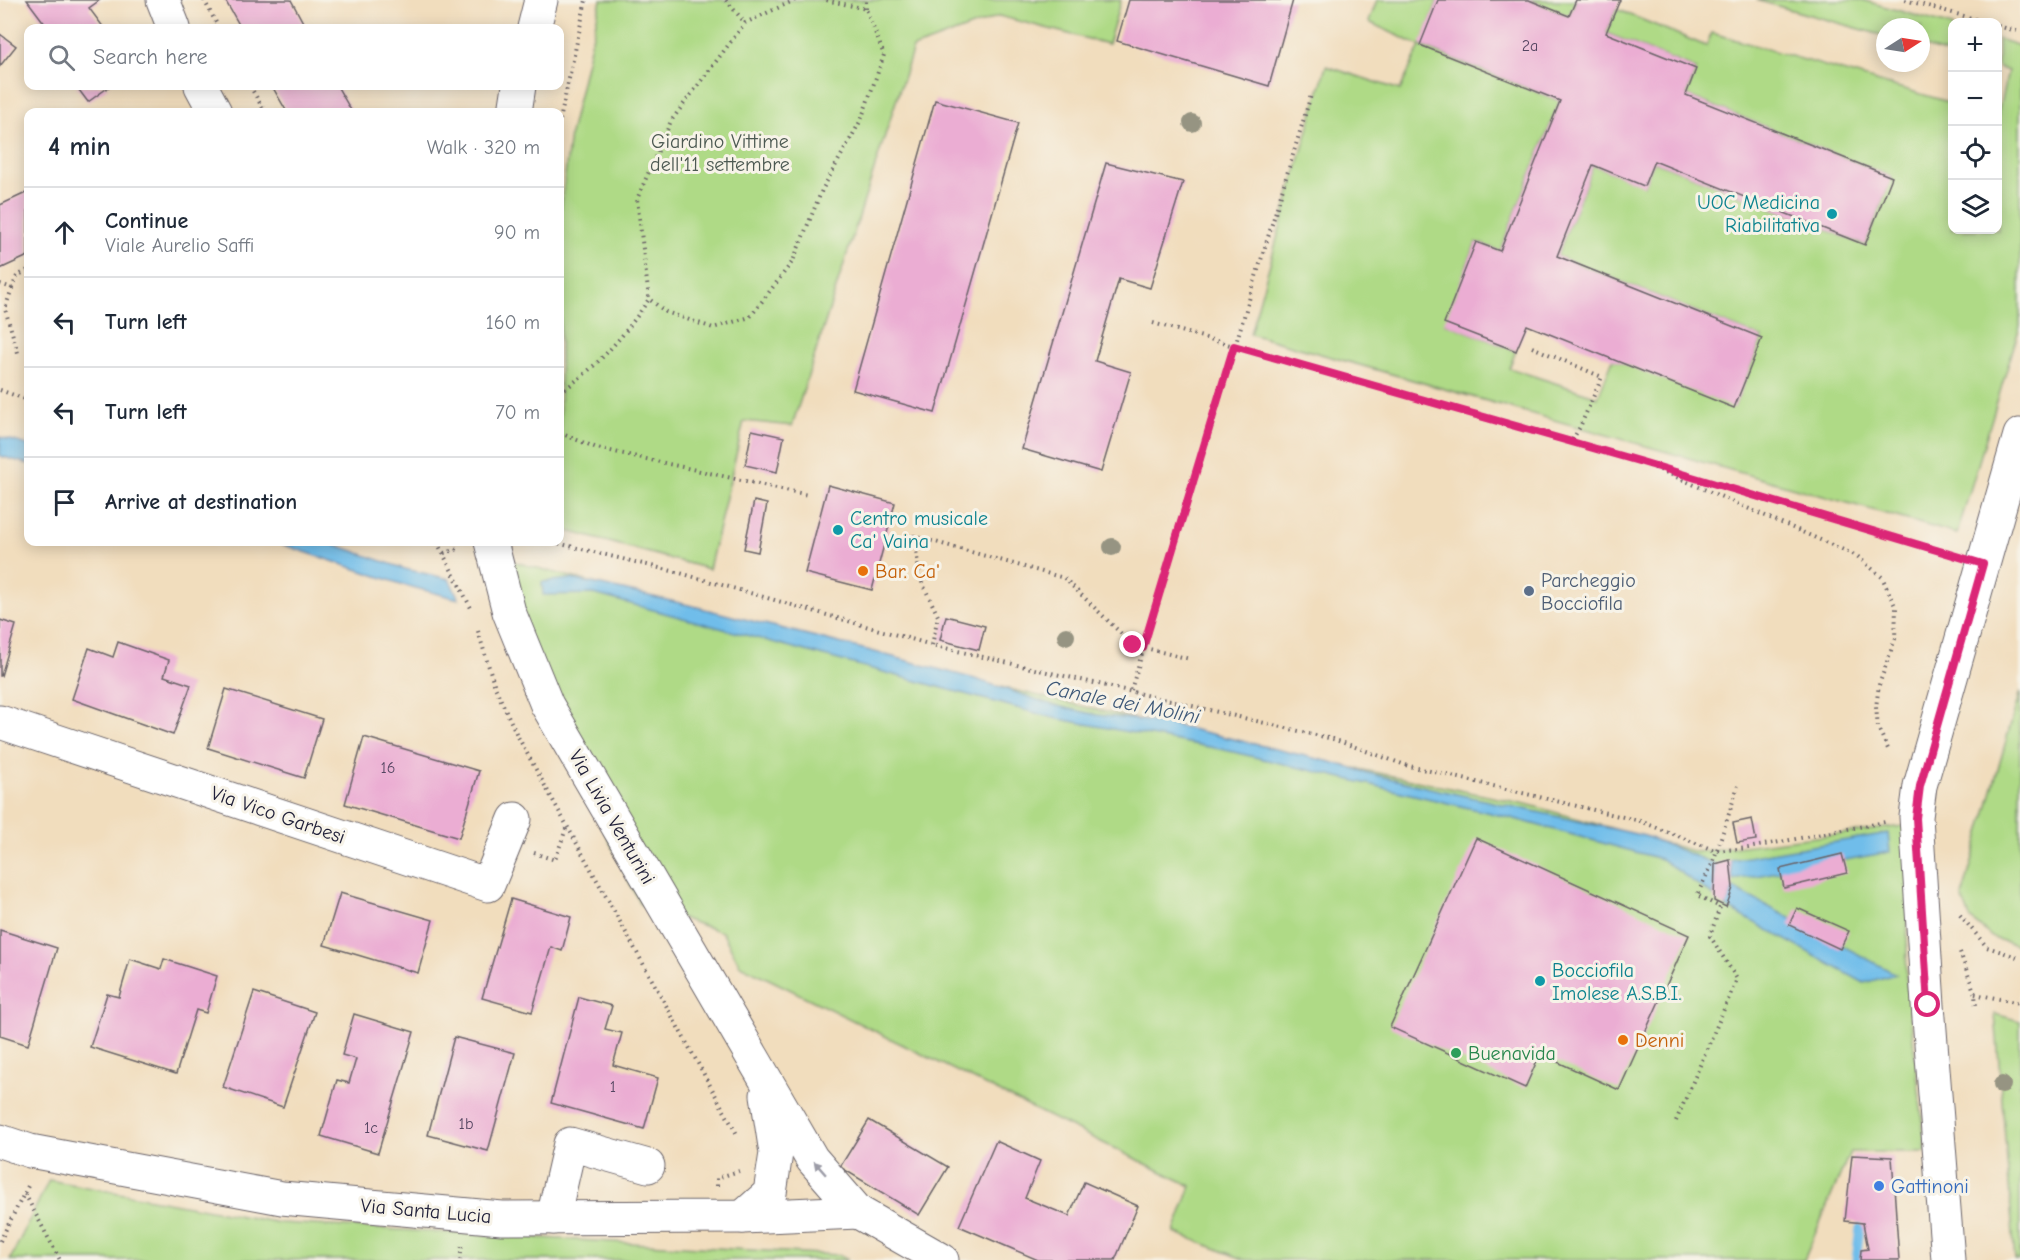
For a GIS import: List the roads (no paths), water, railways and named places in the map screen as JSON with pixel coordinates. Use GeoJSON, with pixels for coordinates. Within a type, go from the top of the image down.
{"type":"FeatureCollection","features":[{"type":"Feature","properties":{"kind":"street"},"geometry":{"type":"LineString","coordinates":[[163,0],[172,24]]}},
{"type":"Feature","properties":{"kind":"street"},"geometry":{"type":"LineString","coordinates":[[535,24],[541,0]]}},
{"type":"Feature","properties":{"kind":"street"},"geometry":{"type":"LineString","coordinates":[[203,90],[213,108]]}},
{"type":"Feature","properties":{"kind":"street"},"geometry":{"type":"LineString","coordinates":[[516,108],[518,90]]}},
{"type":"Feature","properties":{"kind":"street"},"geometry":{"type":"LineString","coordinates":[[1948,1260],[1916,818],[1920,786],[2020,435]]}},
{"type":"Feature","properties":{"kind":"street","name":"Via Livia Venturini"},"geometry":{"type":"LineString","coordinates":[[492,546],[509,612],[547,705],[812,1159],[858,1212],[938,1259]]}},
{"type":"Feature","properties":{"kind":"street","name":"Via Vico Garbesi"},"geometry":{"type":"LineString","coordinates":[[0,722],[488,885],[510,831]]}},
{"type":"Feature","properties":{"kind":"street","name":"Via Livia Venturini"},"geometry":{"type":"LineString","coordinates":[[731,1217],[770,1193],[776,1153],[765,1078]]}},
{"type":"Feature","properties":{"kind":"street"},"geometry":{"type":"LineString","coordinates":[[554,1218],[570,1144],[648,1166]]}},
{"type":"Feature","properties":{"kind":"street","name":"Via Santa Lucia"},"geometry":{"type":"LineString","coordinates":[[15,1146],[282,1198],[502,1218],[731,1217],[858,1212]]}},
{"type":"Feature","properties":{"kind":"water"},"geometry":{"type":"Polygon","coordinates":[[[0,437],[24,444],[24,463],[0,456],[0,437]]]}},
{"type":"Feature","properties":{"kind":"water"},"geometry":{"type":"Polygon","coordinates":[[[287,546],[339,546],[405,569],[449,579],[459,599],[404,585],[287,546]]]}},
{"type":"Feature","properties":{"kind":"water"},"geometry":{"type":"Polygon","coordinates":[[[570,579],[693,606],[871,651],[975,679],[1053,705],[1097,715],[1165,723],[1434,789],[1645,836],[1715,864],[1714,896],[1661,859],[1511,818],[1225,750],[1054,718],[594,594],[543,595],[542,582],[570,579]]]}},
{"type":"Feature","properties":{"kind":"water"},"geometry":{"type":"Polygon","coordinates":[[[1888,833],[1890,852],[1733,880],[1730,860],[1888,833]]]}},
{"type":"Feature","properties":{"kind":"water"},"geometry":{"type":"Polygon","coordinates":[[[1733,888],[1896,974],[1864,983],[1726,907],[1733,888]]]}},
{"type":"Feature","properties":{"kind":"waterway","name":"Canale dei Molini"},"geometry":{"type":"LineString","coordinates":[[1856,1260],[1860,1228]]}},
{"type":"Feature","properties":{"kind":"place","name":"UOC Medicina Riabilitativa"},"geometry":{"type":"Point","coordinates":[1832,214]}},
{"type":"Feature","properties":{"kind":"place","name":"Centro musicale Ca' Vaina"},"geometry":{"type":"Point","coordinates":[838,530]}},
{"type":"Feature","properties":{"kind":"place","name":"Bar. Ca'"},"geometry":{"type":"Point","coordinates":[863,571]}},
{"type":"Feature","properties":{"kind":"place","name":"Parcheggio Bocciofila"},"geometry":{"type":"Point","coordinates":[1529,591]}},
{"type":"Feature","properties":{"kind":"place","name":"Bocciofila Imolese A.S.B.I."},"geometry":{"type":"Point","coordinates":[1540,981]}},
{"type":"Feature","properties":{"kind":"place","name":"Denni"},"geometry":{"type":"Point","coordinates":[1623,1040]}},
{"type":"Feature","properties":{"kind":"place","name":"Buenavida"},"geometry":{"type":"Point","coordinates":[1456,1053]}},
{"type":"Feature","properties":{"kind":"place","name":"Gattinoni"},"geometry":{"type":"Point","coordinates":[1879,1186]}},
{"type":"Feature","properties":{"kind":"park label","name":"Giardino Vittime dell'11 settembre"},"geometry":{"type":"Point","coordinates":[720,152]}}]}
